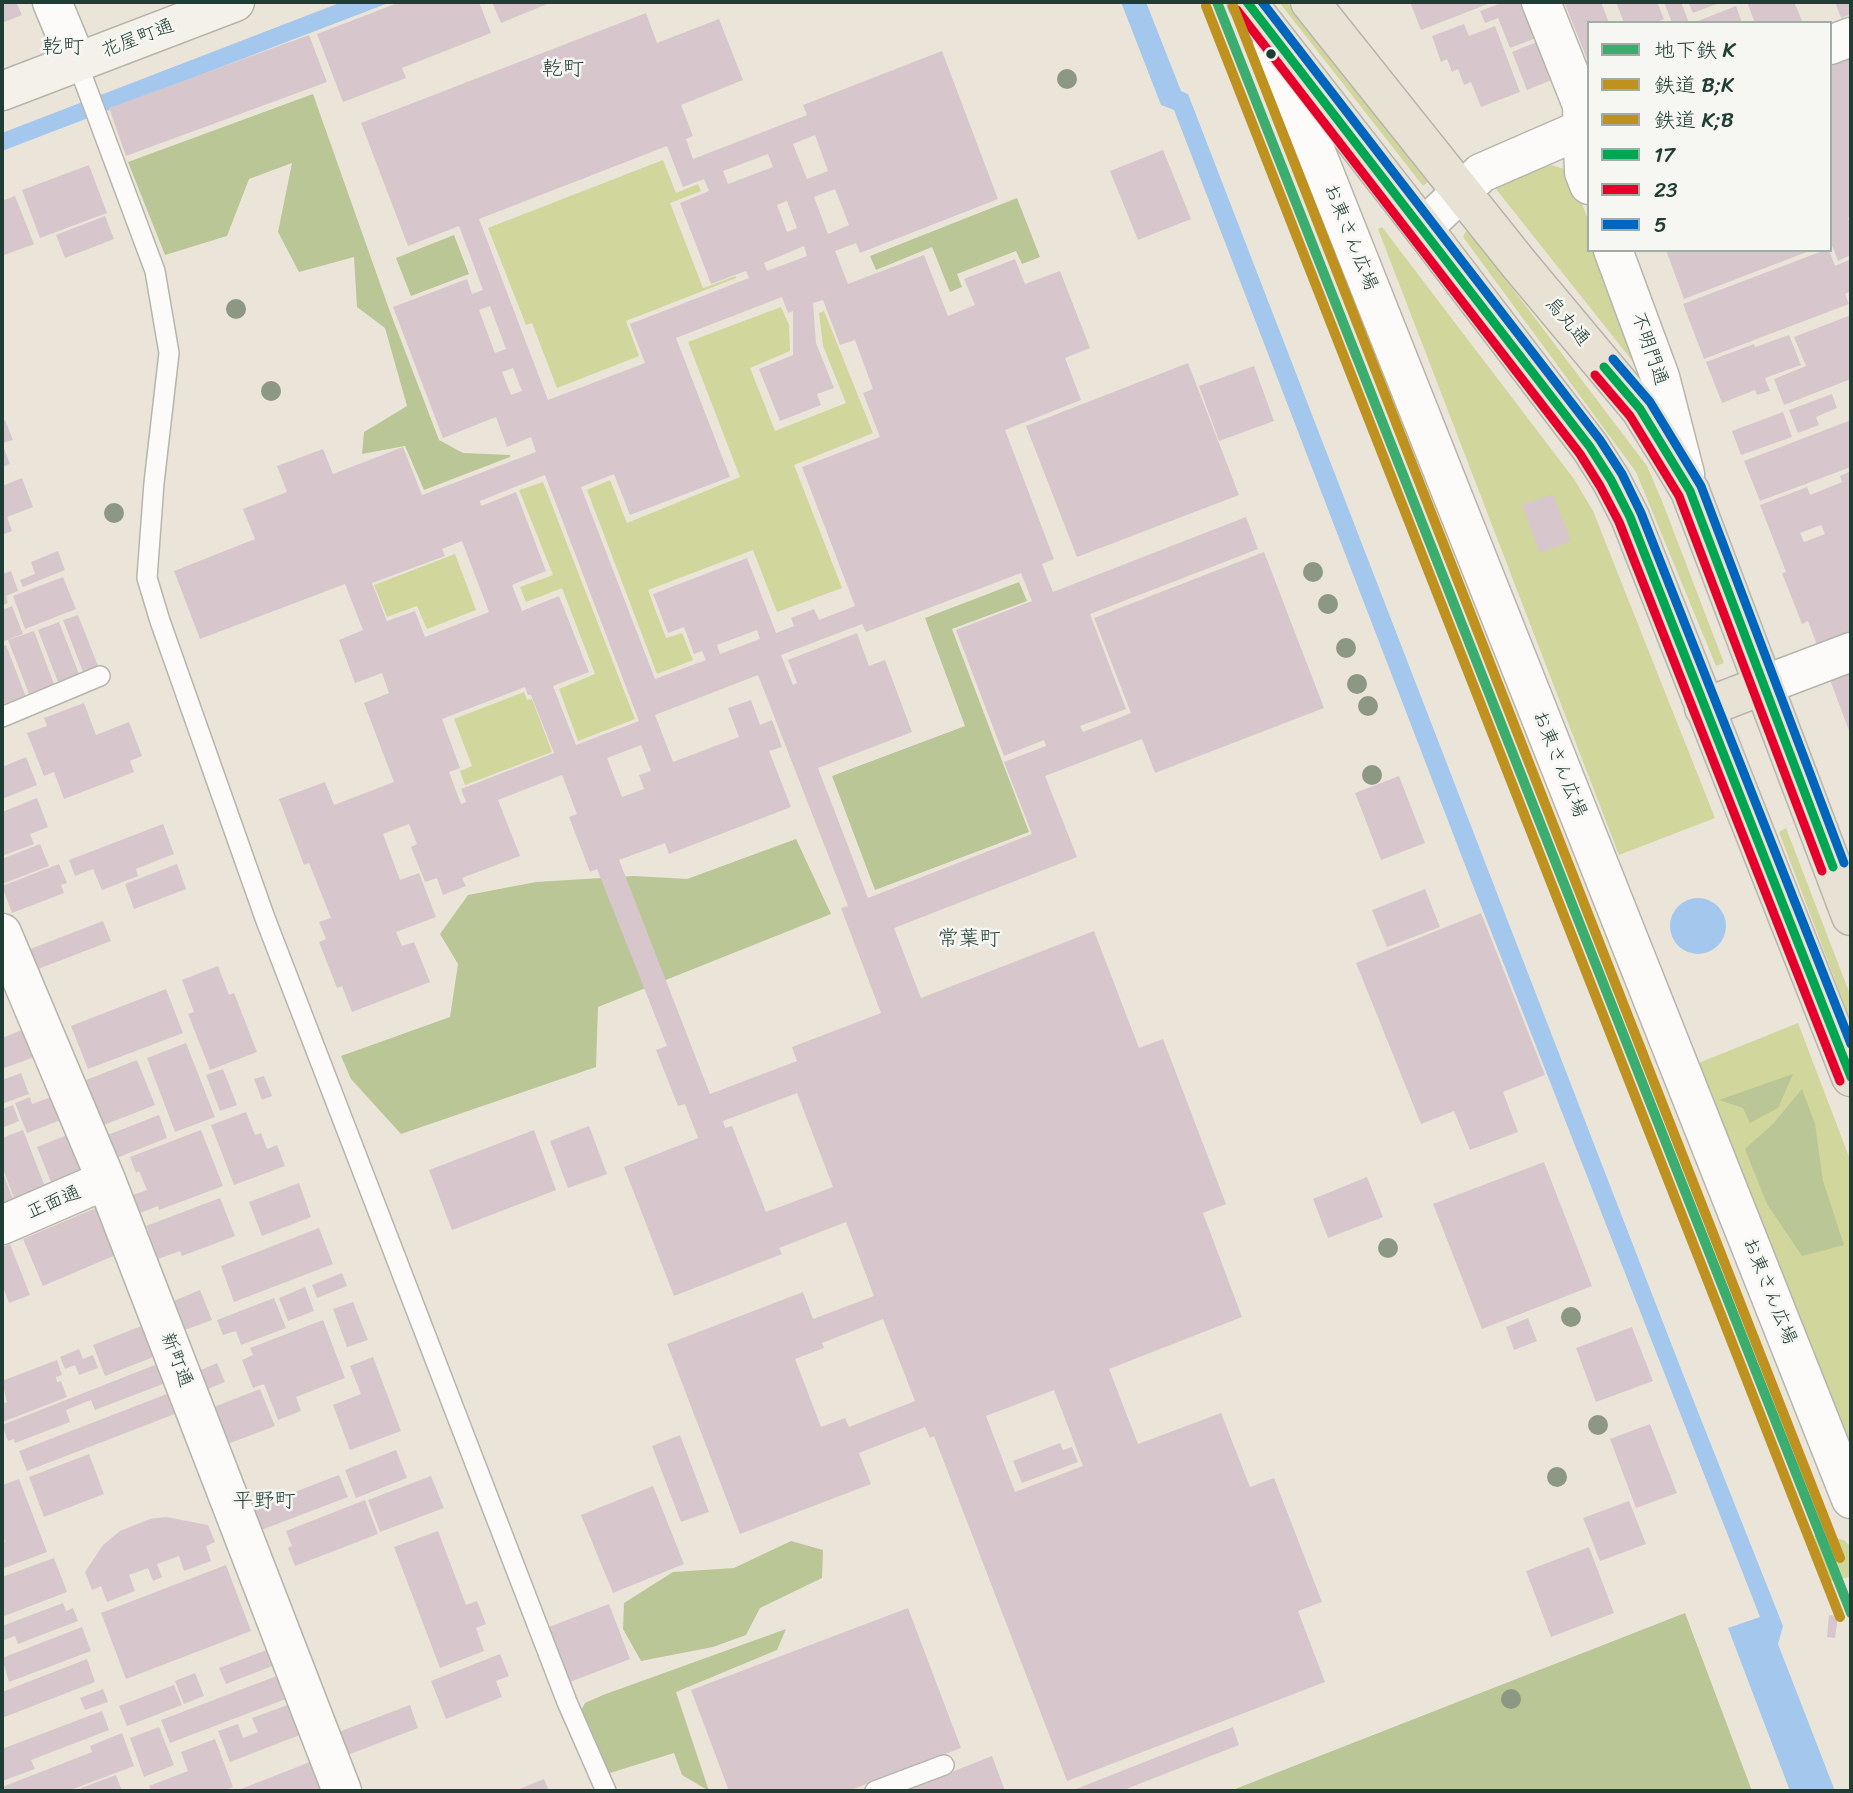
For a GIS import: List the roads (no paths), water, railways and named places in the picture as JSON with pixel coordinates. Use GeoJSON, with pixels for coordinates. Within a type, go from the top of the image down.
{"type":"FeatureCollection","features":[{"type":"Feature","properties":{"kind":"highway","name":"烏丸通"},"geometry":{"type":"LineString","coordinates":[[1310,2],[1463,191],[1518,264],[1640,409],[1690,491],[1851,916]]}},
{"type":"Feature","properties":{"kind":"highway"},"geometry":{"type":"LineString","coordinates":[[1257,15],[1590,447],[1611,480],[1630,517],[1851,1077]]}},
{"type":"Feature","properties":{"kind":"highway"},"geometry":{"type":"LineString","coordinates":[[1704,708],[1764,685]]}},
{"type":"Feature","properties":{"kind":"street"},"geometry":{"type":"LineString","coordinates":[[52,2],[77,62]]}},
{"type":"Feature","properties":{"kind":"street","name":"花屋町通"},"geometry":{"type":"LineString","coordinates":[[2,91],[235,2]]}},
{"type":"Feature","properties":{"kind":"street"},"geometry":{"type":"LineString","coordinates":[[1541,2],[1581,105],[1586,130],[1584,172],[1587,180]]}},
{"type":"Feature","properties":{"kind":"street","name":"お東さん広場"},"geometry":{"type":"LineString","coordinates":[[1257,15],[1851,1499]]}},
{"type":"Feature","properties":{"kind":"street"},"geometry":{"type":"LineString","coordinates":[[1832,44],[1851,37]]}},
{"type":"Feature","properties":{"kind":"street"},"geometry":{"type":"LineString","coordinates":[[1423,228],[1481,173],[1586,130]]}},
{"type":"Feature","properties":{"kind":"street","name":"不明門通"},"geometry":{"type":"LineString","coordinates":[[1614,252],[1660,377],[1690,491]]}},
{"type":"Feature","properties":{"kind":"street"},"geometry":{"type":"LineString","coordinates":[[1764,685],[1851,652]]}},
{"type":"Feature","properties":{"kind":"street","name":"新町通"},"geometry":{"type":"LineString","coordinates":[[2,933],[106,1180],[342,1791]]}},
{"type":"Feature","properties":{"kind":"street","name":"正面通"},"geometry":{"type":"LineString","coordinates":[[2,1225],[106,1180]]}},
{"type":"Feature","properties":{"kind":"lane"},"geometry":{"type":"LineString","coordinates":[[77,62],[155,271],[169,353],[154,483],[148,578],[160,621],[265,918],[562,1689],[606,1791]]}},
{"type":"Feature","properties":{"kind":"lane"},"geometry":{"type":"LineString","coordinates":[[2,717],[100,677]]}},
{"type":"Feature","properties":{"kind":"lane"},"geometry":{"type":"LineString","coordinates":[[875,1791],[944,1765]]}},
{"type":"Feature","properties":{"kind":"water"},"geometry":{"type":"Polygon","coordinates":[[[342,2],[391,2],[2,151],[2,133],[342,2]]]}},
{"type":"Feature","properties":{"kind":"water"},"geometry":{"type":"Polygon","coordinates":[[[1121,2],[1146,2],[1181,91],[1188,94],[1783,1626],[1778,1644],[1835,1791],[1790,1791],[1728,1628],[1760,1617],[1472,883],[1174,110],[1161,105],[1121,2]]]}},
{"type":"Feature","properties":{"kind":"water"},"geometry":{"type":"Polygon","coordinates":[[[1692,898],[1704,898],[1714,902],[1722,910],[1726,926],[1722,942],[1714,950],[1704,954],[1692,954],[1682,950],[1674,942],[1670,932],[1670,920],[1674,910],[1682,902],[1692,898]]]}},
{"type":"Feature","properties":{"kind":"metro line","name":"K"},"geometry":{"type":"LineString","coordinates":[[1217,2],[1851,1613]]}},
{"type":"Feature","properties":{"kind":"rail line","name":"B;K"},"geometry":{"type":"LineString","coordinates":[[1206,6],[1840,1617]]}},
{"type":"Feature","properties":{"kind":"rail line","name":"K;B"},"geometry":{"type":"LineString","coordinates":[[1233,6],[1840,1558]]}},
{"type":"Feature","properties":{"kind":"district","name":"乾町"},"geometry":{"type":"Point","coordinates":[63,48]}},
{"type":"Feature","properties":{"kind":"district","name":"乾町"},"geometry":{"type":"Point","coordinates":[563,70]}},
{"type":"Feature","properties":{"kind":"district","name":"常葉町"},"geometry":{"type":"Point","coordinates":[969,940]}},
{"type":"Feature","properties":{"kind":"district","name":"平野町"},"geometry":{"type":"Point","coordinates":[264,1502]}}]}
